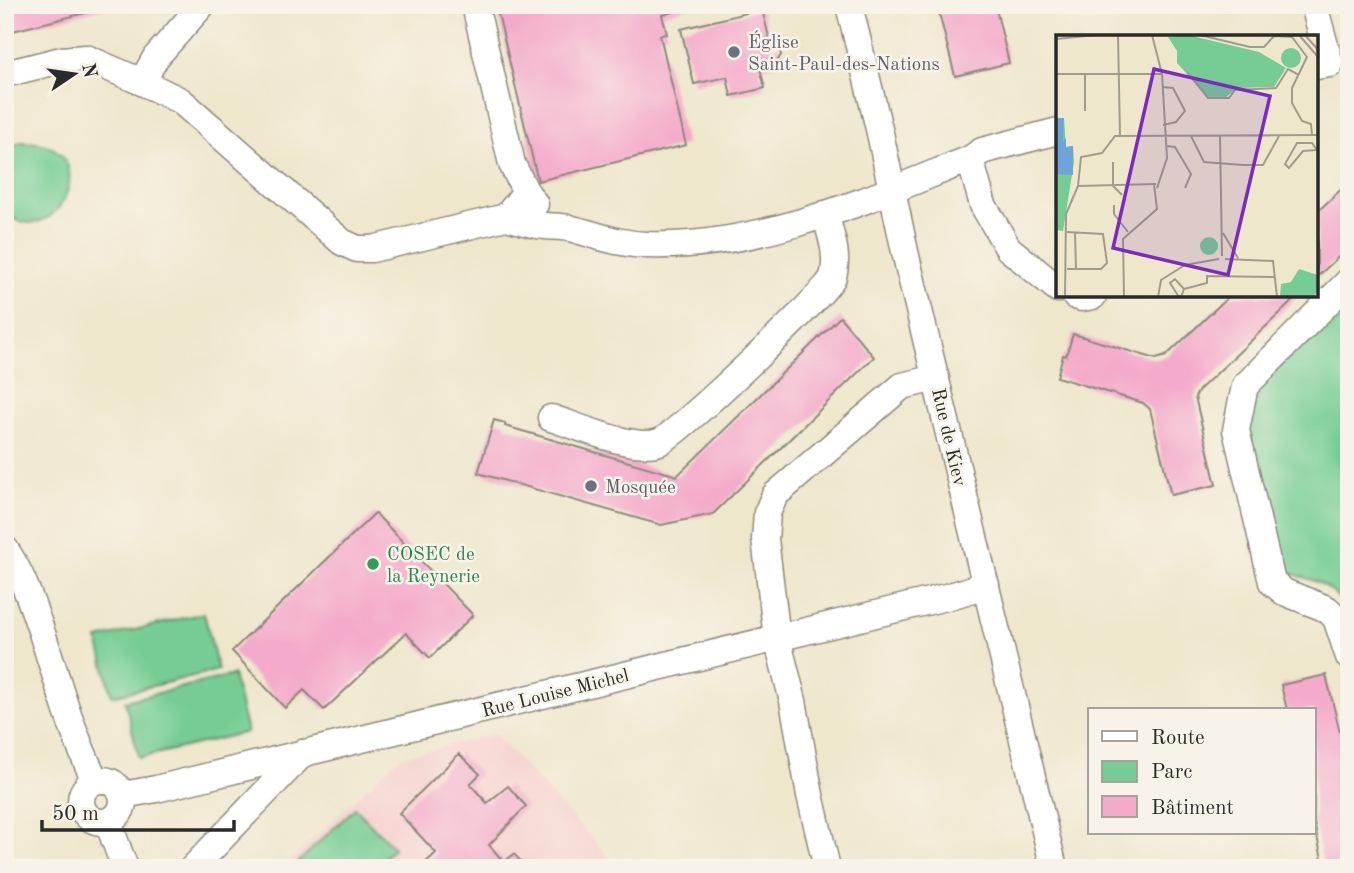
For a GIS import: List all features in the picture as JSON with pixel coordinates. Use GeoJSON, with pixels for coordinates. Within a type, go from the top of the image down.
{"type":"FeatureCollection","features":[{"type":"Feature","properties":{"kind":"street"},"geometry":{"type":"LineString","coordinates":[[142,82],[156,57],[202,5]]}},
{"type":"Feature","properties":{"kind":"street"},"geometry":{"type":"LineString","coordinates":[[475,5],[512,164],[526,192],[541,212],[567,228]]}},
{"type":"Feature","properties":{"kind":"street","name":"Rue de Kiev"},"geometry":{"type":"LineString","coordinates":[[849,5],[1054,868]]}},
{"type":"Feature","properties":{"kind":"street"},"geometry":{"type":"LineString","coordinates":[[1314,5],[1332,63]]}},
{"type":"Feature","properties":{"kind":"street"},"geometry":{"type":"LineString","coordinates":[[5,74],[61,60],[86,58],[181,101],[342,242],[357,249],[372,249],[506,217],[538,225],[567,228],[607,241],[647,245],[734,238],[825,214],[970,159],[982,151],[1056,132]]}},
{"type":"Feature","properties":{"kind":"street"},"geometry":{"type":"LineString","coordinates":[[970,159],[983,205],[1008,248],[1056,287]]}},
{"type":"Feature","properties":{"kind":"street"},"geometry":{"type":"LineString","coordinates":[[506,217],[526,192]]}},
{"type":"Feature","properties":{"kind":"street"},"geometry":{"type":"LineString","coordinates":[[551,418],[628,443],[660,442],[704,406],[833,280],[835,251],[825,214]]}},
{"type":"Feature","properties":{"kind":"street"},"geometry":{"type":"LineString","coordinates":[[1349,281],[1245,386],[1236,430],[1272,582],[1283,592],[1327,609],[1336,618],[1349,657]]}},
{"type":"Feature","properties":{"kind":"street"},"geometry":{"type":"LineString","coordinates":[[827,868],[793,701],[777,638],[765,539],[767,513],[775,495],[902,386],[936,377]]}},
{"type":"Feature","properties":{"kind":"street"},"geometry":{"type":"LineString","coordinates":[[5,549],[16,564],[28,591],[82,754],[96,780]]}},
{"type":"Feature","properties":{"kind":"street","name":"Rue Louise Michel"},"geometry":{"type":"LineString","coordinates":[[123,795],[950,596],[986,585]]}},
{"type":"Feature","properties":{"kind":"street"},"geometry":{"type":"LineString","coordinates":[[193,868],[304,753]]}},
{"type":"Feature","properties":{"kind":"street"},"geometry":{"type":"LineString","coordinates":[[106,779],[116,785],[123,795],[122,808],[117,817],[108,822],[98,823],[87,817],[81,806],[81,794],[87,785],[96,780],[106,779]]}},
{"type":"Feature","properties":{"kind":"street"},"geometry":{"type":"LineString","coordinates":[[108,822],[124,868]]}},
{"type":"Feature","properties":{"kind":"shaded area"},"geometry":{"type":"Polygon","coordinates":[[[495,734],[610,858],[610,868],[282,868],[400,757],[495,734]]]}},
{"type":"Feature","properties":{"kind":"green space"},"geometry":{"type":"Polygon","coordinates":[[[20,142],[48,146],[64,158],[69,175],[66,193],[57,209],[43,220],[25,222],[5,212],[5,150],[20,142]]]}},
{"type":"Feature","properties":{"kind":"green space"},"geometry":{"type":"Polygon","coordinates":[[[1349,292],[1349,611],[1328,588],[1292,573],[1274,559],[1244,429],[1255,387],[1349,292]]]}},
{"type":"Feature","properties":{"kind":"green space"},"geometry":{"type":"Polygon","coordinates":[[[204,613],[218,670],[112,696],[98,639],[204,613]]]}},
{"type":"Feature","properties":{"kind":"green space"},"geometry":{"type":"Polygon","coordinates":[[[233,675],[247,732],[139,758],[125,701],[233,675]]]}},
{"type":"Feature","properties":{"kind":"green space"},"geometry":{"type":"Polygon","coordinates":[[[355,808],[394,848],[374,868],[294,866],[355,808]]]}},
{"type":"Feature","properties":{"kind":"building"},"geometry":{"type":"Polygon","coordinates":[[[5,5],[113,5],[113,6],[5,33],[5,5]]]}},
{"type":"Feature","properties":{"kind":"building"},"geometry":{"type":"Polygon","coordinates":[[[496,5],[698,5],[662,15],[667,34],[660,35],[686,145],[538,181],[496,5]]]}},
{"type":"Feature","properties":{"kind":"building"},"geometry":{"type":"Polygon","coordinates":[[[937,5],[995,5],[1009,63],[955,76],[937,5]]]}},
{"type":"Feature","properties":{"kind":"building","name":"Église Saint-Paul-des-Nations"},"geometry":{"type":"Polygon","coordinates":[[[762,9],[772,49],[779,47],[781,55],[775,65],[760,68],[765,88],[731,96],[727,77],[694,84],[681,29],[762,9]]]}},
{"type":"Feature","properties":{"kind":"building"},"geometry":{"type":"Polygon","coordinates":[[[1349,182],[1349,247],[1319,275],[1319,210],[1349,182]]]}},
{"type":"Feature","properties":{"kind":"building"},"geometry":{"type":"Polygon","coordinates":[[[1227,298],[1296,298],[1199,390],[1195,397],[1216,485],[1171,495],[1150,409],[1143,403],[1057,377],[1073,334],[1156,359],[1166,356],[1227,298]]]}},
{"type":"Feature","properties":{"kind":"building"},"geometry":{"type":"Polygon","coordinates":[[[840,317],[874,357],[713,514],[661,525],[478,473],[494,420],[505,423],[505,426],[677,476],[840,317]]]}},
{"type":"Feature","properties":{"kind":"building","name":"COSEC de la Reynerie"},"geometry":{"type":"Polygon","coordinates":[[[375,513],[473,615],[430,658],[406,633],[324,710],[304,690],[285,708],[232,651],[375,513]]]}},
{"type":"Feature","properties":{"kind":"building"},"geometry":{"type":"Polygon","coordinates":[[[1326,675],[1349,770],[1349,868],[1324,868],[1316,832],[1316,708],[1287,708],[1281,685],[1326,675]]]}},
{"type":"Feature","properties":{"kind":"building"},"geometry":{"type":"Polygon","coordinates":[[[459,754],[480,774],[470,784],[487,803],[508,786],[526,806],[489,845],[504,862],[514,854],[527,868],[420,868],[436,853],[399,813],[459,754]]]}},
{"type":"Feature","properties":{"kind":"place","name":"Église Saint-Paul-des-Nations"},"geometry":{"type":"Point","coordinates":[734,52]}},
{"type":"Feature","properties":{"kind":"place","name":"Mosquée"},"geometry":{"type":"Point","coordinates":[591,486]}},
{"type":"Feature","properties":{"kind":"place","name":"COSEC de la Reynerie"},"geometry":{"type":"Point","coordinates":[373,564]}}]}
